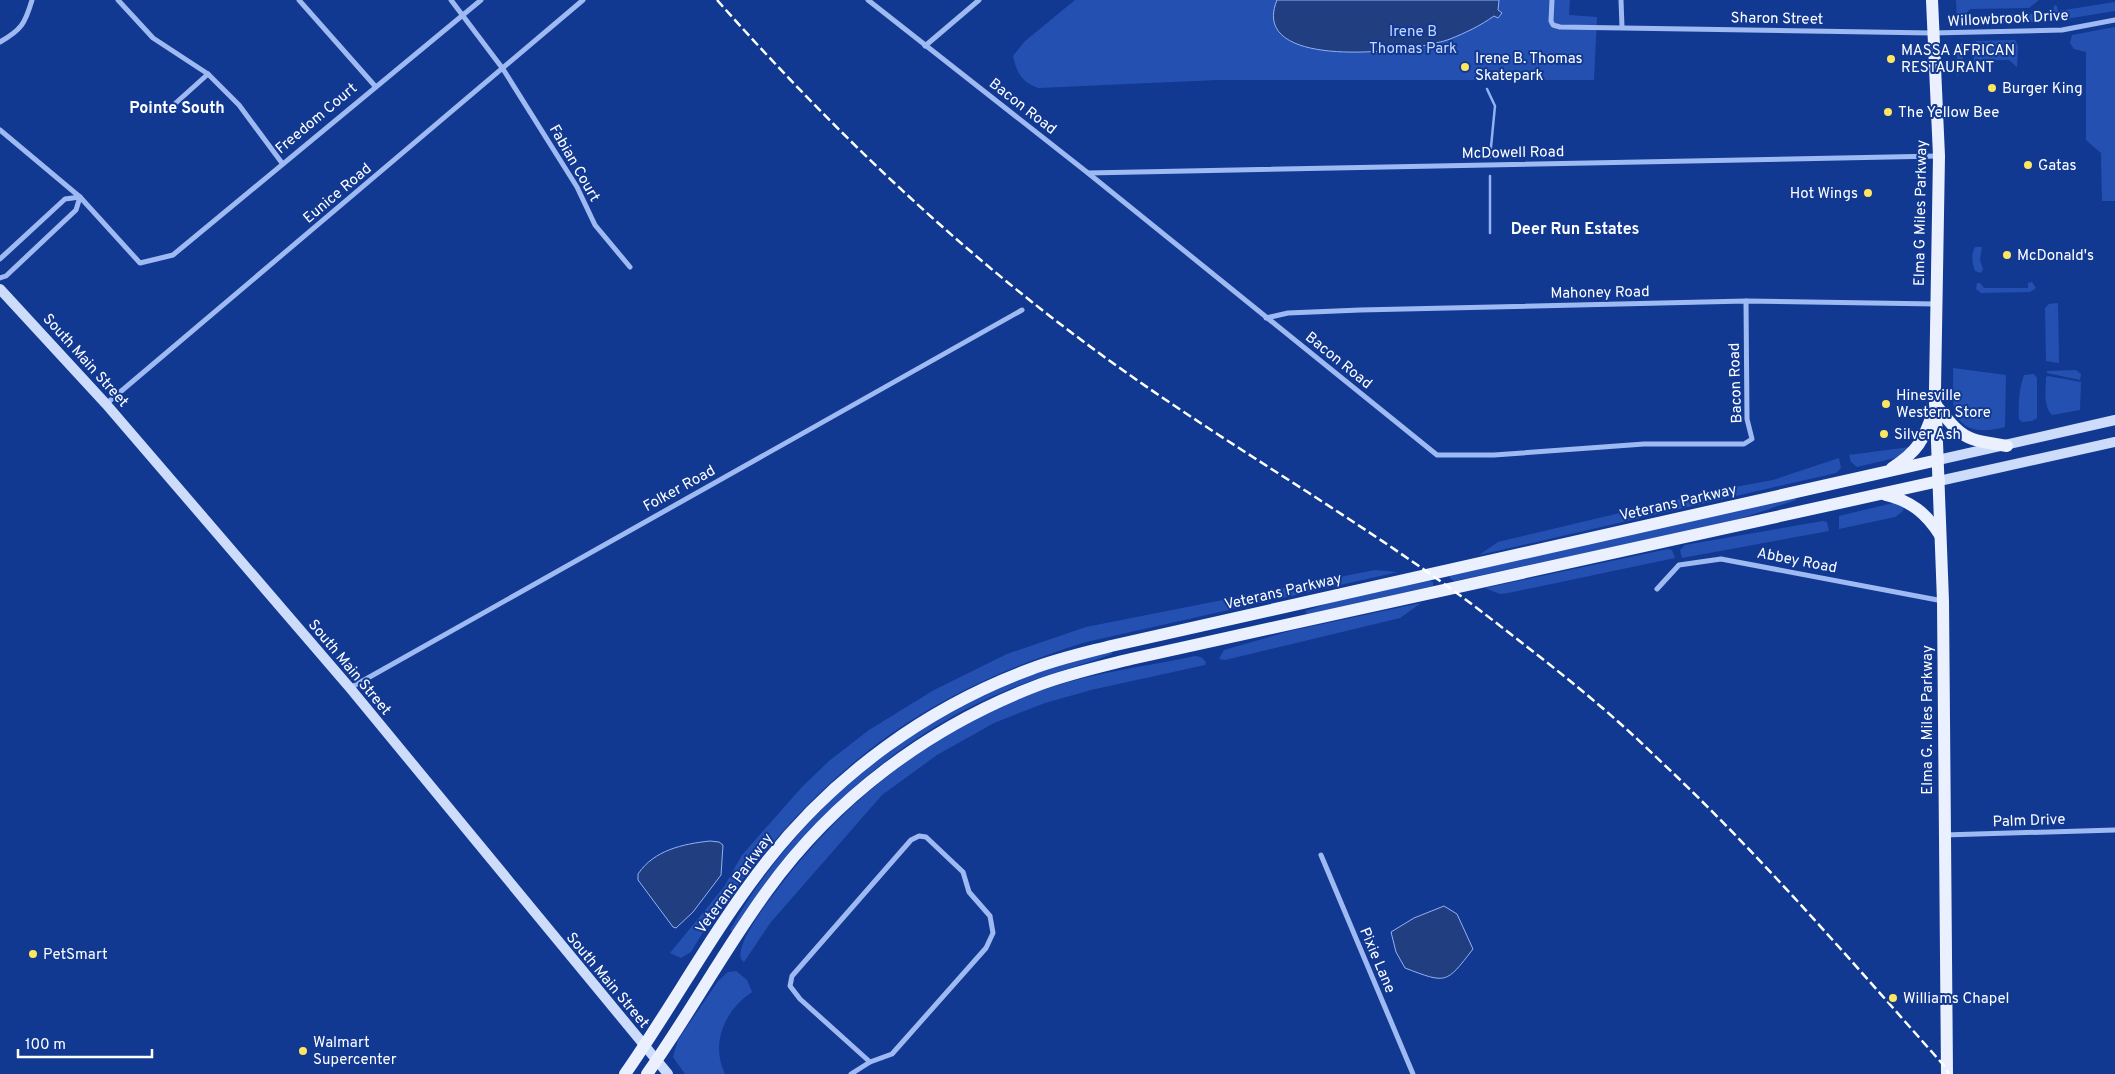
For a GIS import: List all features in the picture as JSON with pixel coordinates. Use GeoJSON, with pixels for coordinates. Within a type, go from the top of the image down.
{"type":"FeatureCollection","features":[{"type":"Feature","properties":{"kind":"main road","name":"Elma G Miles Parkway"},"geometry":{"type":"LineString","coordinates":[[1932,0],[1932,34],[1939,156],[1935,367]]}},
{"type":"Feature","properties":{"kind":"main road","name":"Elma G. Miles Parkway"},"geometry":{"type":"LineString","coordinates":[[1935,367],[1942,601],[1947,1074]]}},
{"type":"Feature","properties":{"kind":"main road"},"geometry":{"type":"LineString","coordinates":[[1936,404],[1963,436],[1973,441],[2007,446]]}},
{"type":"Feature","properties":{"kind":"main road"},"geometry":{"type":"LineString","coordinates":[[1886,472],[1915,451],[1926,432],[1936,404]]}},
{"type":"Feature","properties":{"kind":"main road","name":"Veterans Parkway"},"geometry":{"type":"LineString","coordinates":[[625,1074],[748,887],[801,822],[835,788],[880,751],[928,719],[978,691],[1059,659],[1111,646],[1938,460]]}},
{"type":"Feature","properties":{"kind":"main road","name":"Veterans Parkway"},"geometry":{"type":"LineString","coordinates":[[646,1074],[758,904],[782,871],[814,834],[847,801],[891,765],[937,734],[986,707],[1064,676],[1131,659],[1939,481]]}},
{"type":"Feature","properties":{"kind":"main road"},"geometry":{"type":"LineString","coordinates":[[1883,494],[1899,498],[1918,508],[1940,536]]}},
{"type":"Feature","properties":{"kind":"street"},"geometry":{"type":"LineString","coordinates":[[0,42],[17,32],[26,19],[32,0]]}},
{"type":"Feature","properties":{"kind":"street"},"geometry":{"type":"LineString","coordinates":[[118,0],[153,38],[208,74],[239,105],[282,163]]}},
{"type":"Feature","properties":{"kind":"street"},"geometry":{"type":"LineString","coordinates":[[299,0],[375,86]]}},
{"type":"Feature","properties":{"kind":"street","name":"Fabian Court"},"geometry":{"type":"LineString","coordinates":[[451,0],[503,68],[577,187],[595,225],[630,267]]}},
{"type":"Feature","properties":{"kind":"street","name":"Freedom Court"},"geometry":{"type":"LineString","coordinates":[[80,197],[140,263],[173,255],[481,0]]}},
{"type":"Feature","properties":{"kind":"street","name":"Eunice Road"},"geometry":{"type":"LineString","coordinates":[[106,404],[583,0]]}},
{"type":"Feature","properties":{"kind":"street","name":"Bacon Road"},"geometry":{"type":"LineString","coordinates":[[868,0],[1088,173],[1437,455],[1494,455],[1644,444],[1744,444],[1752,439],[1747,418],[1746,301]]}},
{"type":"Feature","properties":{"kind":"street"},"geometry":{"type":"LineString","coordinates":[[925,46],[979,0]]}},
{"type":"Feature","properties":{"kind":"street","name":"Sharon Street"},"geometry":{"type":"LineString","coordinates":[[1552,0],[1551,21],[1555,26],[1932,34]]}},
{"type":"Feature","properties":{"kind":"street"},"geometry":{"type":"LineString","coordinates":[[1621,0],[1622,27]]}},
{"type":"Feature","properties":{"kind":"street","name":"Willowbrook Drive"},"geometry":{"type":"LineString","coordinates":[[1932,34],[2062,30],[2115,20]]}},
{"type":"Feature","properties":{"kind":"street"},"geometry":{"type":"LineString","coordinates":[[151,112],[168,110],[208,74]]}},
{"type":"Feature","properties":{"kind":"street"},"geometry":{"type":"LineString","coordinates":[[0,130],[80,197]]}},
{"type":"Feature","properties":{"kind":"street","name":"McDowell Road"},"geometry":{"type":"LineString","coordinates":[[1088,173],[1939,156]]}},
{"type":"Feature","properties":{"kind":"street"},"geometry":{"type":"LineString","coordinates":[[0,259],[65,199],[80,197]]}},
{"type":"Feature","properties":{"kind":"street"},"geometry":{"type":"LineString","coordinates":[[0,278],[6,276],[76,210],[80,197]]}},
{"type":"Feature","properties":{"kind":"street","name":"South Main Street"},"geometry":{"type":"LineString","coordinates":[[0,289],[106,404],[350,688],[668,1074]]}},
{"type":"Feature","properties":{"kind":"street","name":"Mahoney Road"},"geometry":{"type":"LineString","coordinates":[[1266,318],[1288,313],[1360,310],[1746,301],[1936,304]]}},
{"type":"Feature","properties":{"kind":"street","name":"Folker Road"},"geometry":{"type":"LineString","coordinates":[[350,688],[1022,310]]}},
{"type":"Feature","properties":{"kind":"street","name":"Veterans Parkway"},"geometry":{"type":"LineString","coordinates":[[1938,460],[2007,446],[2115,420]]}},
{"type":"Feature","properties":{"kind":"street","name":"Veterans Parkway"},"geometry":{"type":"LineString","coordinates":[[1939,481],[2115,442]]}},
{"type":"Feature","properties":{"kind":"street","name":"Abbey Road"},"geometry":{"type":"LineString","coordinates":[[1657,589],[1679,565],[1721,559],[1942,601]]}},
{"type":"Feature","properties":{"kind":"street","name":"Palm Drive"},"geometry":{"type":"LineString","coordinates":[[1944,835],[2115,830]]}},
{"type":"Feature","properties":{"kind":"street"},"geometry":{"type":"LineString","coordinates":[[851,1074],[870,1062],[892,1054],[990,941],[993,933],[990,916],[969,892],[963,872],[931,841],[919,836],[911,840],[792,976],[790,986],[800,999],[870,1062]]}},
{"type":"Feature","properties":{"kind":"street","name":"Pixie Lane"},"geometry":{"type":"LineString","coordinates":[[1321,855],[1413,1074]]}},
{"type":"Feature","properties":{"kind":"green space","name":"Irene B Thomas Park"},"geometry":{"type":"Polygon","coordinates":[[[1075,0],[1570,0],[1569,15],[1597,17],[1594,80],[1217,80],[1038,88],[1021,76],[1013,56],[1024,42],[1075,0]]]}},
{"type":"Feature","properties":{"kind":"green space"},"geometry":{"type":"Polygon","coordinates":[[[1956,0],[2039,0],[2029,8],[1970,9],[1964,16],[1966,24],[1957,20],[1956,0]]]}},
{"type":"Feature","properties":{"kind":"green space"},"geometry":{"type":"Polygon","coordinates":[[[2115,2],[2115,11],[2053,21],[2054,5],[2057,6],[2058,11],[2115,2]]]}},
{"type":"Feature","properties":{"kind":"green space"},"geometry":{"type":"Polygon","coordinates":[[[2001,14],[2036,14],[2040,22],[1971,25],[1973,22],[1980,21],[1980,17],[1999,18],[2001,14]]]}},
{"type":"Feature","properties":{"kind":"green space"},"geometry":{"type":"Polygon","coordinates":[[[2115,27],[2115,201],[2102,201],[2101,153],[2086,140],[2086,52],[2074,49],[2070,43],[2072,35],[2115,27]]]}},
{"type":"Feature","properties":{"kind":"green space"},"geometry":{"type":"Polygon","coordinates":[[[2015,40],[2018,46],[2017,67],[2009,60],[1977,60],[1980,66],[1978,68],[1974,65],[1973,47],[1976,41],[2015,40]]]}},
{"type":"Feature","properties":{"kind":"green space"},"geometry":{"type":"Polygon","coordinates":[[[1963,43],[1963,62],[1957,77],[1957,50],[1959,44],[1963,43]]]}},
{"type":"Feature","properties":{"kind":"green space"},"geometry":{"type":"Polygon","coordinates":[[[1975,247],[1982,247],[1980,260],[1983,269],[1981,273],[1975,271],[1973,265],[1972,256],[1975,247]]]}},
{"type":"Feature","properties":{"kind":"green space"},"geometry":{"type":"Polygon","coordinates":[[[2032,282],[2036,288],[2030,292],[1981,293],[1976,289],[1977,283],[1980,283],[1984,288],[2028,288],[2028,283],[2032,282]]]}},
{"type":"Feature","properties":{"kind":"green space"},"geometry":{"type":"Polygon","coordinates":[[[2058,303],[2059,363],[2046,361],[2045,308],[2049,304],[2058,303]]]}},
{"type":"Feature","properties":{"kind":"green space"},"geometry":{"type":"Polygon","coordinates":[[[1953,368],[2006,375],[2005,427],[1991,430],[1976,430],[1963,424],[1958,418],[1953,401],[1953,368]]]}},
{"type":"Feature","properties":{"kind":"green space"},"geometry":{"type":"Polygon","coordinates":[[[2076,370],[2081,374],[2080,380],[2047,373],[2047,371],[2076,370]]]}},
{"type":"Feature","properties":{"kind":"green space"},"geometry":{"type":"Polygon","coordinates":[[[2034,374],[2037,378],[2037,418],[2032,421],[2022,422],[2019,419],[2019,408],[2022,380],[2024,375],[2034,374]]]}},
{"type":"Feature","properties":{"kind":"green space"},"geometry":{"type":"Polygon","coordinates":[[[2046,377],[2081,382],[2080,410],[2052,415],[2047,407],[2046,377]]]}},
{"type":"Feature","properties":{"kind":"green space"},"geometry":{"type":"Polygon","coordinates":[[[1910,447],[1899,457],[1857,467],[1851,462],[1849,455],[1910,447]]]}},
{"type":"Feature","properties":{"kind":"green space"},"geometry":{"type":"Polygon","coordinates":[[[1839,458],[1841,468],[1836,473],[1479,555],[1498,542],[1708,492],[1773,480],[1839,458]]]}},
{"type":"Feature","properties":{"kind":"green space"},"geometry":{"type":"Polygon","coordinates":[[[1795,496],[1796,500],[1730,522],[1454,581],[1450,578],[1450,576],[1795,496]]]}},
{"type":"Feature","properties":{"kind":"green space"},"geometry":{"type":"Polygon","coordinates":[[[1893,503],[1904,505],[1903,511],[1895,517],[1839,529],[1839,516],[1893,503]]]}},
{"type":"Feature","properties":{"kind":"green space"},"geometry":{"type":"Polygon","coordinates":[[[1823,521],[1827,522],[1829,531],[1682,558],[1680,550],[1685,545],[1823,521]]]}},
{"type":"Feature","properties":{"kind":"green space"},"geometry":{"type":"Polygon","coordinates":[[[1668,549],[1672,550],[1675,558],[1508,593],[1500,594],[1485,588],[1668,549]]]}},
{"type":"Feature","properties":{"kind":"green space"},"geometry":{"type":"Polygon","coordinates":[[[1375,570],[1398,572],[1086,642],[1035,659],[988,679],[944,701],[903,726],[864,754],[827,786],[791,822],[747,874],[713,917],[691,952],[681,958],[670,953],[724,887],[742,855],[802,787],[829,761],[869,730],[934,690],[1007,654],[1086,627],[1375,570]]]}},
{"type":"Feature","properties":{"kind":"green space"},"geometry":{"type":"Polygon","coordinates":[[[1429,581],[1433,582],[1433,586],[1307,614],[1305,611],[1332,602],[1429,581]]]}},
{"type":"Feature","properties":{"kind":"green space"},"geometry":{"type":"Polygon","coordinates":[[[1421,603],[1400,618],[1225,660],[1219,659],[1224,650],[1290,631],[1421,603]]]}},
{"type":"Feature","properties":{"kind":"green space"},"geometry":{"type":"Polygon","coordinates":[[[1112,651],[1112,654],[1024,683],[969,708],[928,731],[890,758],[853,788],[820,821],[788,856],[759,893],[733,932],[730,930],[755,890],[783,852],[814,817],[848,784],[885,755],[924,728],[964,704],[1007,684],[1045,670],[1112,651]]]}},
{"type":"Feature","properties":{"kind":"green space"},"geometry":{"type":"Polygon","coordinates":[[[1195,656],[1201,657],[1206,662],[1205,665],[1091,690],[1045,703],[994,723],[937,755],[882,795],[771,922],[744,962],[741,959],[743,943],[753,923],[806,854],[871,789],[946,735],[987,713],[1029,695],[1072,681],[1195,656]]]}},
{"type":"Feature","properties":{"kind":"green space"},"geometry":{"type":"Polygon","coordinates":[[[736,971],[747,980],[752,992],[734,1008],[723,1028],[719,1051],[725,1074],[685,1074],[673,1057],[678,1040],[718,981],[728,972],[736,971]]]}},
{"type":"Feature","properties":{"kind":"shaded area"},"geometry":{"type":"Polygon","coordinates":[[[1277,0],[1499,0],[1498,10],[1502,13],[1498,18],[1494,16],[1450,39],[1432,44],[1372,52],[1340,52],[1310,48],[1287,39],[1274,23],[1277,0]]]}},
{"type":"Feature","properties":{"kind":"shaded area"},"geometry":{"type":"Polygon","coordinates":[[[710,841],[719,842],[723,845],[721,875],[693,912],[676,928],[673,927],[638,880],[638,874],[652,859],[661,854],[680,846],[710,841]]]}},
{"type":"Feature","properties":{"kind":"shaded area"},"geometry":{"type":"Polygon","coordinates":[[[1444,906],[1457,914],[1473,949],[1457,969],[1445,978],[1430,977],[1405,968],[1396,952],[1391,932],[1414,918],[1444,906]]]}},
{"type":"Feature","properties":{"kind":"waterway"},"geometry":{"type":"LineString","coordinates":[[1487,89],[1495,106],[1490,157]]}},
{"type":"Feature","properties":{"kind":"waterway"},"geometry":{"type":"LineString","coordinates":[[1490,176],[1490,233]]}},
{"type":"Feature","properties":{"kind":"railway"},"geometry":{"type":"LineString","coordinates":[[717,0],[808,98],[903,191],[953,236],[1056,321],[1110,361],[1208,428],[1408,558],[1523,644],[1619,722],[1694,793],[1768,869],[1947,1069],[1948,1074]]}},
{"type":"Feature","properties":{"kind":"place","name":"MASSA AFRICAN RESTAURANT"},"geometry":{"type":"Point","coordinates":[1891,59]}},
{"type":"Feature","properties":{"kind":"place","name":"Irene B. Thomas Skatepark"},"geometry":{"type":"Point","coordinates":[1465,67]}},
{"type":"Feature","properties":{"kind":"place","name":"Burger King"},"geometry":{"type":"Point","coordinates":[1992,88]}},
{"type":"Feature","properties":{"kind":"place","name":"The Yellow Bee"},"geometry":{"type":"Point","coordinates":[1888,112]}},
{"type":"Feature","properties":{"kind":"place","name":"Gatas"},"geometry":{"type":"Point","coordinates":[2028,165]}},
{"type":"Feature","properties":{"kind":"place","name":"Hot Wings"},"geometry":{"type":"Point","coordinates":[1868,193]}},
{"type":"Feature","properties":{"kind":"place","name":"McDonald's"},"geometry":{"type":"Point","coordinates":[2007,255]}},
{"type":"Feature","properties":{"kind":"place","name":"Hinesville Western Store"},"geometry":{"type":"Point","coordinates":[1886,404]}},
{"type":"Feature","properties":{"kind":"place","name":"Silver Ash"},"geometry":{"type":"Point","coordinates":[1884,434]}},
{"type":"Feature","properties":{"kind":"place","name":"PetSmart"},"geometry":{"type":"Point","coordinates":[33,954]}},
{"type":"Feature","properties":{"kind":"place","name":"Williams Chapel"},"geometry":{"type":"Point","coordinates":[1893,998]}},
{"type":"Feature","properties":{"kind":"place","name":"Walmart Supercenter"},"geometry":{"type":"Point","coordinates":[303,1051]}},
{"type":"Feature","properties":{"kind":"district","name":"Pointe South"},"geometry":{"type":"Point","coordinates":[177,107]}},
{"type":"Feature","properties":{"kind":"district","name":"Deer Run Estates"},"geometry":{"type":"Point","coordinates":[1575,228]}}]}
